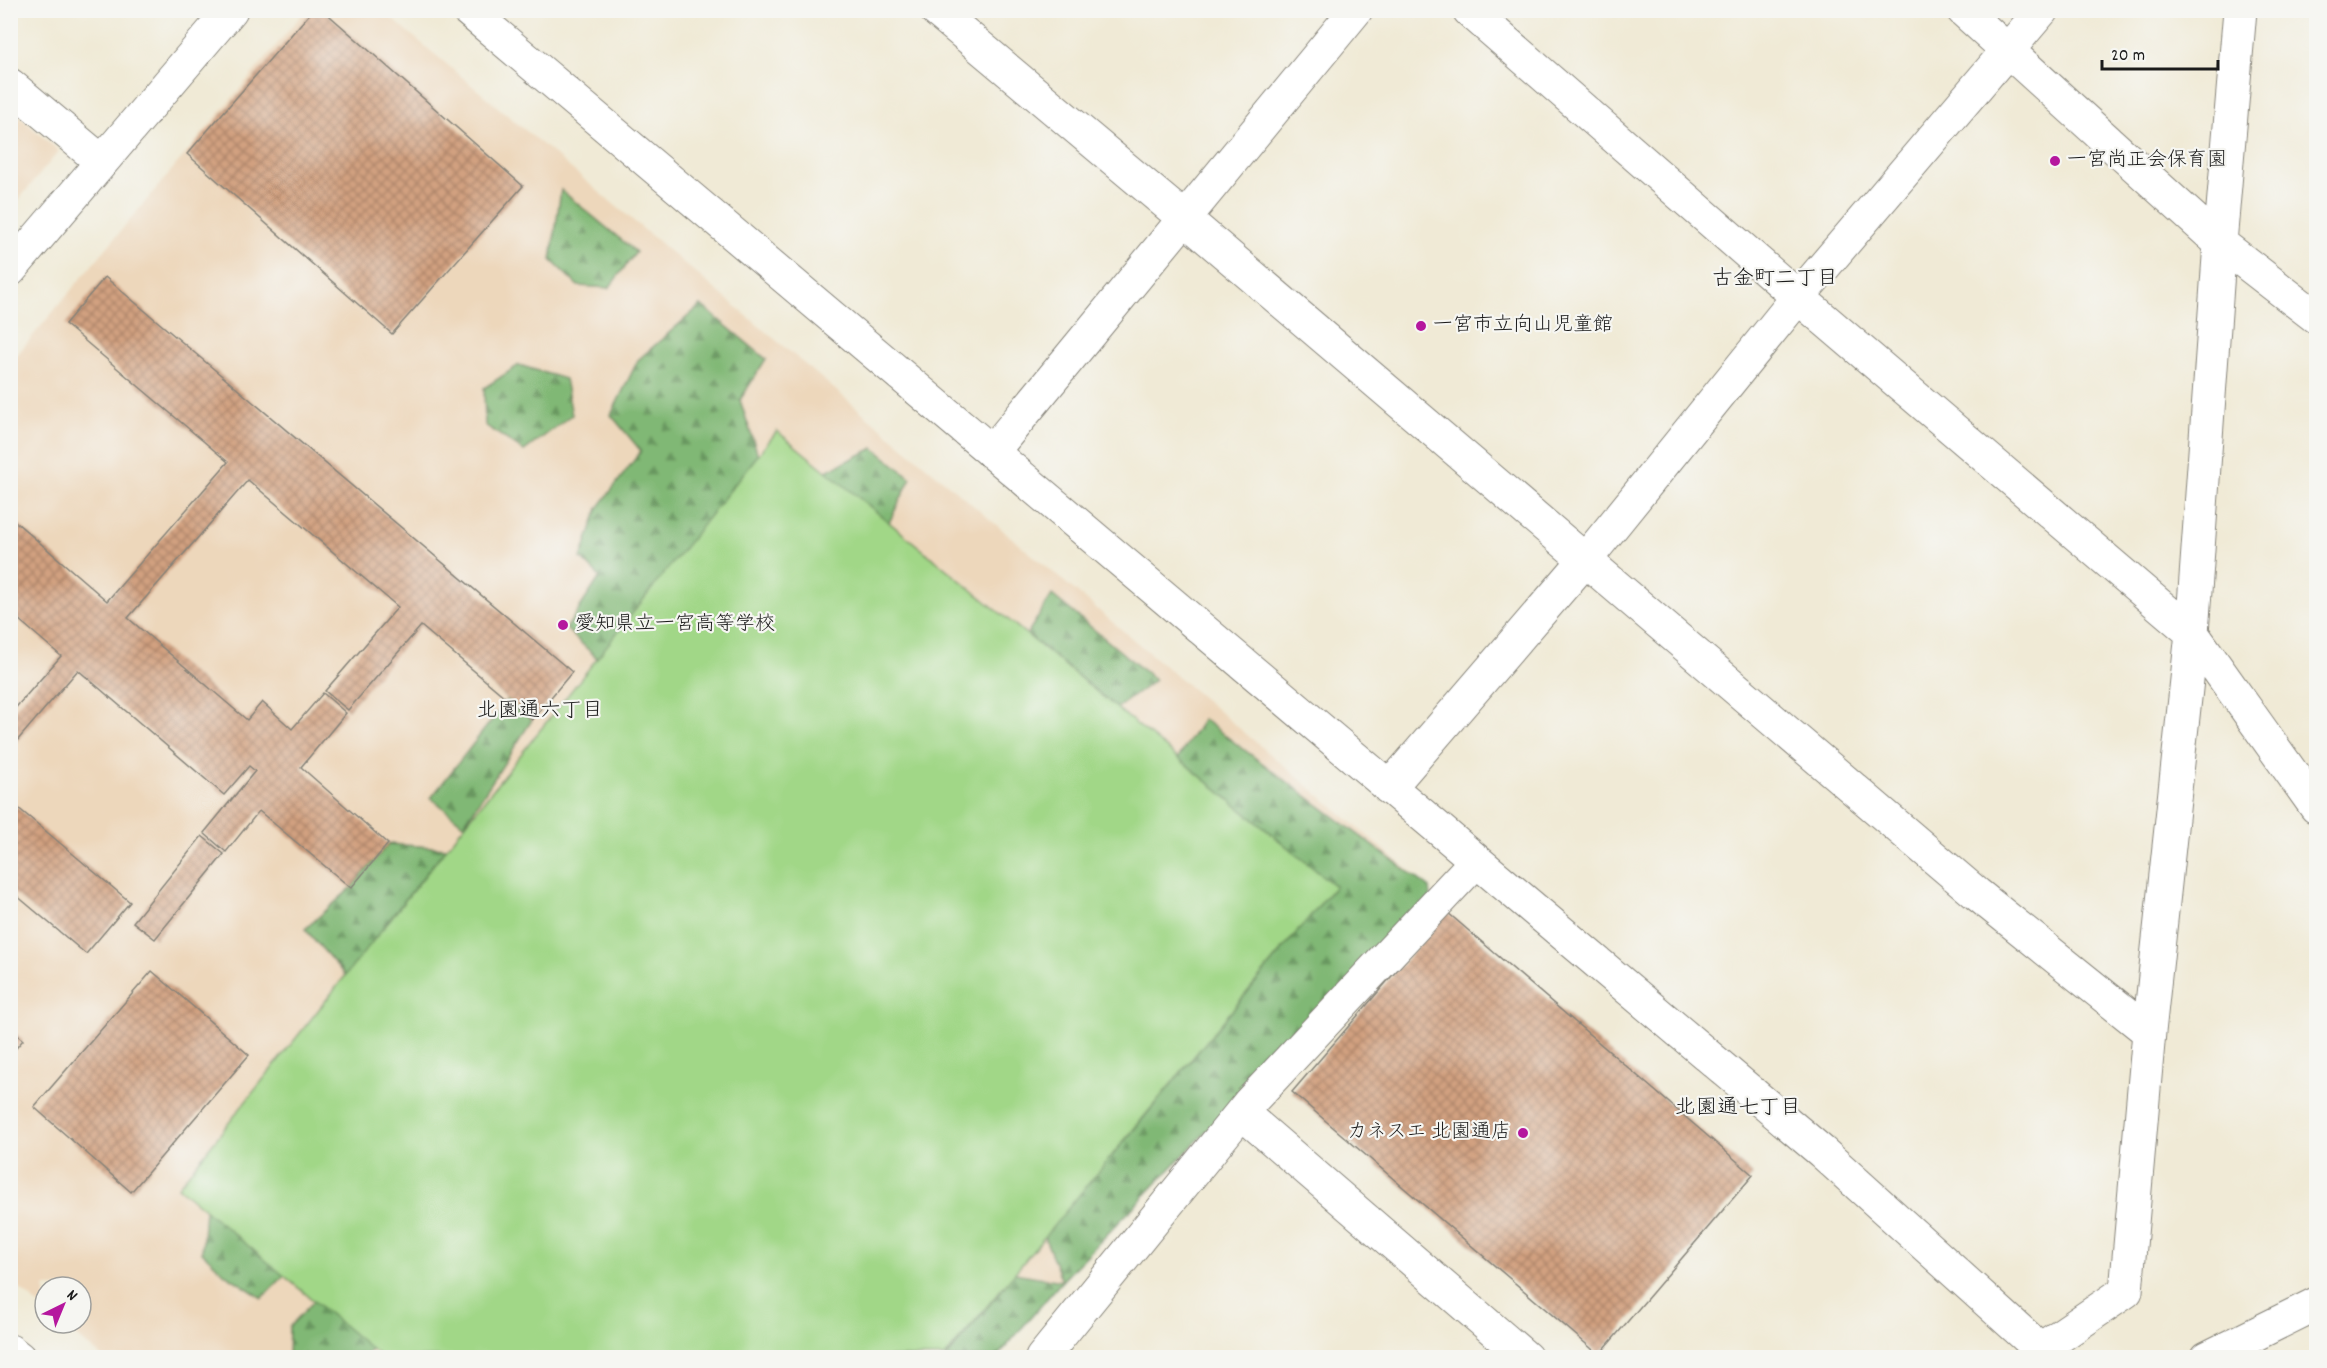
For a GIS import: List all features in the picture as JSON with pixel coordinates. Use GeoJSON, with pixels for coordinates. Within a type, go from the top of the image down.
{"type":"FeatureCollection","features":[{"type":"Feature","properties":{"kind":"street"},"geometry":{"type":"LineString","coordinates":[[10,270],[231,10]]}},
{"type":"Feature","properties":{"kind":"street"},"geometry":{"type":"LineString","coordinates":[[468,10],[1822,1152],[2046,1353],[2126,1291],[2149,1032],[2192,633],[2220,243],[2240,10]]}},
{"type":"Feature","properties":{"kind":"street"},"geometry":{"type":"LineString","coordinates":[[936,10],[1586,559],[1977,894],[2149,1032]]}},
{"type":"Feature","properties":{"kind":"street"},"geometry":{"type":"LineString","coordinates":[[992,452],[1356,10]]}},
{"type":"Feature","properties":{"kind":"street"},"geometry":{"type":"LineString","coordinates":[[1469,10],[1798,297],[2192,633],[2316,807]]}},
{"type":"Feature","properties":{"kind":"street"},"geometry":{"type":"LineString","coordinates":[[1963,10],[2220,243],[2316,317]]}},
{"type":"Feature","properties":{"kind":"street"},"geometry":{"type":"LineString","coordinates":[[1389,788],[1586,559],[1798,297],[2042,10]]}},
{"type":"Feature","properties":{"kind":"street"},"geometry":{"type":"LineString","coordinates":[[10,85],[101,161]]}},
{"type":"Feature","properties":{"kind":"street"},"geometry":{"type":"LineString","coordinates":[[1042,1358],[1242,1113],[1476,861]]}},
{"type":"Feature","properties":{"kind":"street"},"geometry":{"type":"LineString","coordinates":[[1242,1113],[1526,1358]]}},
{"type":"Feature","properties":{"kind":"street"},"geometry":{"type":"LineString","coordinates":[[2207,1358],[2316,1304]]}},
{"type":"Feature","properties":{"kind":"street"},"geometry":{"type":"LineString","coordinates":[[10,1351],[19,1358]]}},
{"type":"Feature","properties":{"kind":"shaded area","name":"愛知県立一宮高等学校"},"geometry":{"type":"Polygon","coordinates":[[[305,11],[383,11],[1430,888],[1431,899],[1062,1281],[997,1357],[102,1357],[75,1335],[93,1335],[93,1275],[33,1275],[33,1300],[11,1281],[11,362],[305,11]]]}},
{"type":"Feature","properties":{"kind":"shaded area"},"geometry":{"type":"Polygon","coordinates":[[[11,109],[59,151],[11,209],[11,109]]]}},
{"type":"Feature","properties":{"kind":"green space"},"geometry":{"type":"Polygon","coordinates":[[[561,190],[636,252],[609,288],[578,286],[551,260],[561,190]]]}},
{"type":"Feature","properties":{"kind":"green space"},"geometry":{"type":"Polygon","coordinates":[[[701,305],[766,359],[740,400],[758,455],[706,521],[642,662],[597,658],[566,629],[600,577],[581,558],[598,508],[641,451],[611,415],[638,360],[701,305]]]}},
{"type":"Feature","properties":{"kind":"green space"},"geometry":{"type":"Polygon","coordinates":[[[519,365],[565,379],[572,415],[524,451],[485,425],[484,388],[519,365]]]}},
{"type":"Feature","properties":{"kind":"green space"},"geometry":{"type":"Polygon","coordinates":[[[777,431],[1335,886],[945,1357],[381,1357],[178,1187],[777,431]]]}},
{"type":"Feature","properties":{"kind":"green space"},"geometry":{"type":"Polygon","coordinates":[[[874,448],[911,478],[876,549],[826,471],[874,448]]]}},
{"type":"Feature","properties":{"kind":"green space"},"geometry":{"type":"Polygon","coordinates":[[[1052,595],[1155,680],[1117,708],[1027,634],[1052,595]]]}},
{"type":"Feature","properties":{"kind":"green space"},"geometry":{"type":"Polygon","coordinates":[[[508,699],[532,720],[464,825],[431,798],[508,699]]]}},
{"type":"Feature","properties":{"kind":"green space"},"geometry":{"type":"Polygon","coordinates":[[[1203,719],[1430,888],[1431,899],[1062,1281],[1045,1238],[1047,1183],[1113,1155],[1335,886],[1178,758],[1203,719]]]}},
{"type":"Feature","properties":{"kind":"green space"},"geometry":{"type":"Polygon","coordinates":[[[388,844],[446,848],[382,929],[386,979],[345,975],[305,929],[351,888],[388,844]]]}},
{"type":"Feature","properties":{"kind":"green space"},"geometry":{"type":"Polygon","coordinates":[[[205,1209],[304,1256],[262,1298],[225,1274],[202,1252],[205,1209]]]}},
{"type":"Feature","properties":{"kind":"green space"},"geometry":{"type":"Polygon","coordinates":[[[1015,1273],[1062,1281],[997,1357],[946,1358],[1015,1273]]]}},
{"type":"Feature","properties":{"kind":"green space"},"geometry":{"type":"Polygon","coordinates":[[[314,1301],[361,1306],[371,1349],[365,1357],[288,1358],[289,1327],[314,1301]]]}},
{"type":"Feature","properties":{"kind":"building"},"geometry":{"type":"Polygon","coordinates":[[[313,10],[323,10],[523,186],[392,334],[187,154],[313,10]]]}},
{"type":"Feature","properties":{"kind":"building"},"geometry":{"type":"Polygon","coordinates":[[[105,277],[572,672],[532,720],[421,626],[348,710],[325,691],[398,607],[248,480],[128,618],[247,720],[262,702],[292,729],[323,693],[346,713],[301,767],[388,844],[351,888],[259,811],[226,852],[204,833],[255,771],[249,766],[224,795],[78,670],[10,749],[10,714],[61,656],[10,612],[10,517],[107,601],[228,462],[65,324],[105,277]]]}},
{"type":"Feature","properties":{"kind":"building"},"geometry":{"type":"Polygon","coordinates":[[[10,801],[130,902],[86,954],[10,890],[10,801]]]}},
{"type":"Feature","properties":{"kind":"building"},"geometry":{"type":"Polygon","coordinates":[[[202,836],[224,854],[155,939],[133,922],[202,836]]]}},
{"type":"Feature","properties":{"kind":"building","name":"カネスエ 北園通店"},"geometry":{"type":"Polygon","coordinates":[[[1447,912],[1753,1175],[1599,1355],[1292,1092],[1447,912]]]}},
{"type":"Feature","properties":{"kind":"building"},"geometry":{"type":"Polygon","coordinates":[[[152,971],[249,1055],[131,1192],[34,1107],[152,971]]]}},
{"type":"Feature","properties":{"kind":"building"},"geometry":{"type":"Polygon","coordinates":[[[10,1028],[23,1040],[10,1055],[10,1028]]]}},
{"type":"Feature","properties":{"kind":"place","name":"一宮尚正会保育園"},"geometry":{"type":"Point","coordinates":[2055,161]}},
{"type":"Feature","properties":{"kind":"place","name":"一宮市立向山児童館"},"geometry":{"type":"Point","coordinates":[1421,326]}},
{"type":"Feature","properties":{"kind":"place","name":"愛知県立一宮高等学校"},"geometry":{"type":"Point","coordinates":[563,625]}},
{"type":"Feature","properties":{"kind":"place","name":"カネスエ 北園通店"},"geometry":{"type":"Point","coordinates":[1523,1133]}},
{"type":"Feature","properties":{"kind":"district","name":"古金町二丁目"},"geometry":{"type":"Point","coordinates":[1775,280]}},
{"type":"Feature","properties":{"kind":"district","name":"北園通六丁目"},"geometry":{"type":"Point","coordinates":[540,712]}},
{"type":"Feature","properties":{"kind":"district","name":"北園通七丁目"},"geometry":{"type":"Point","coordinates":[1738,1109]}}]}
